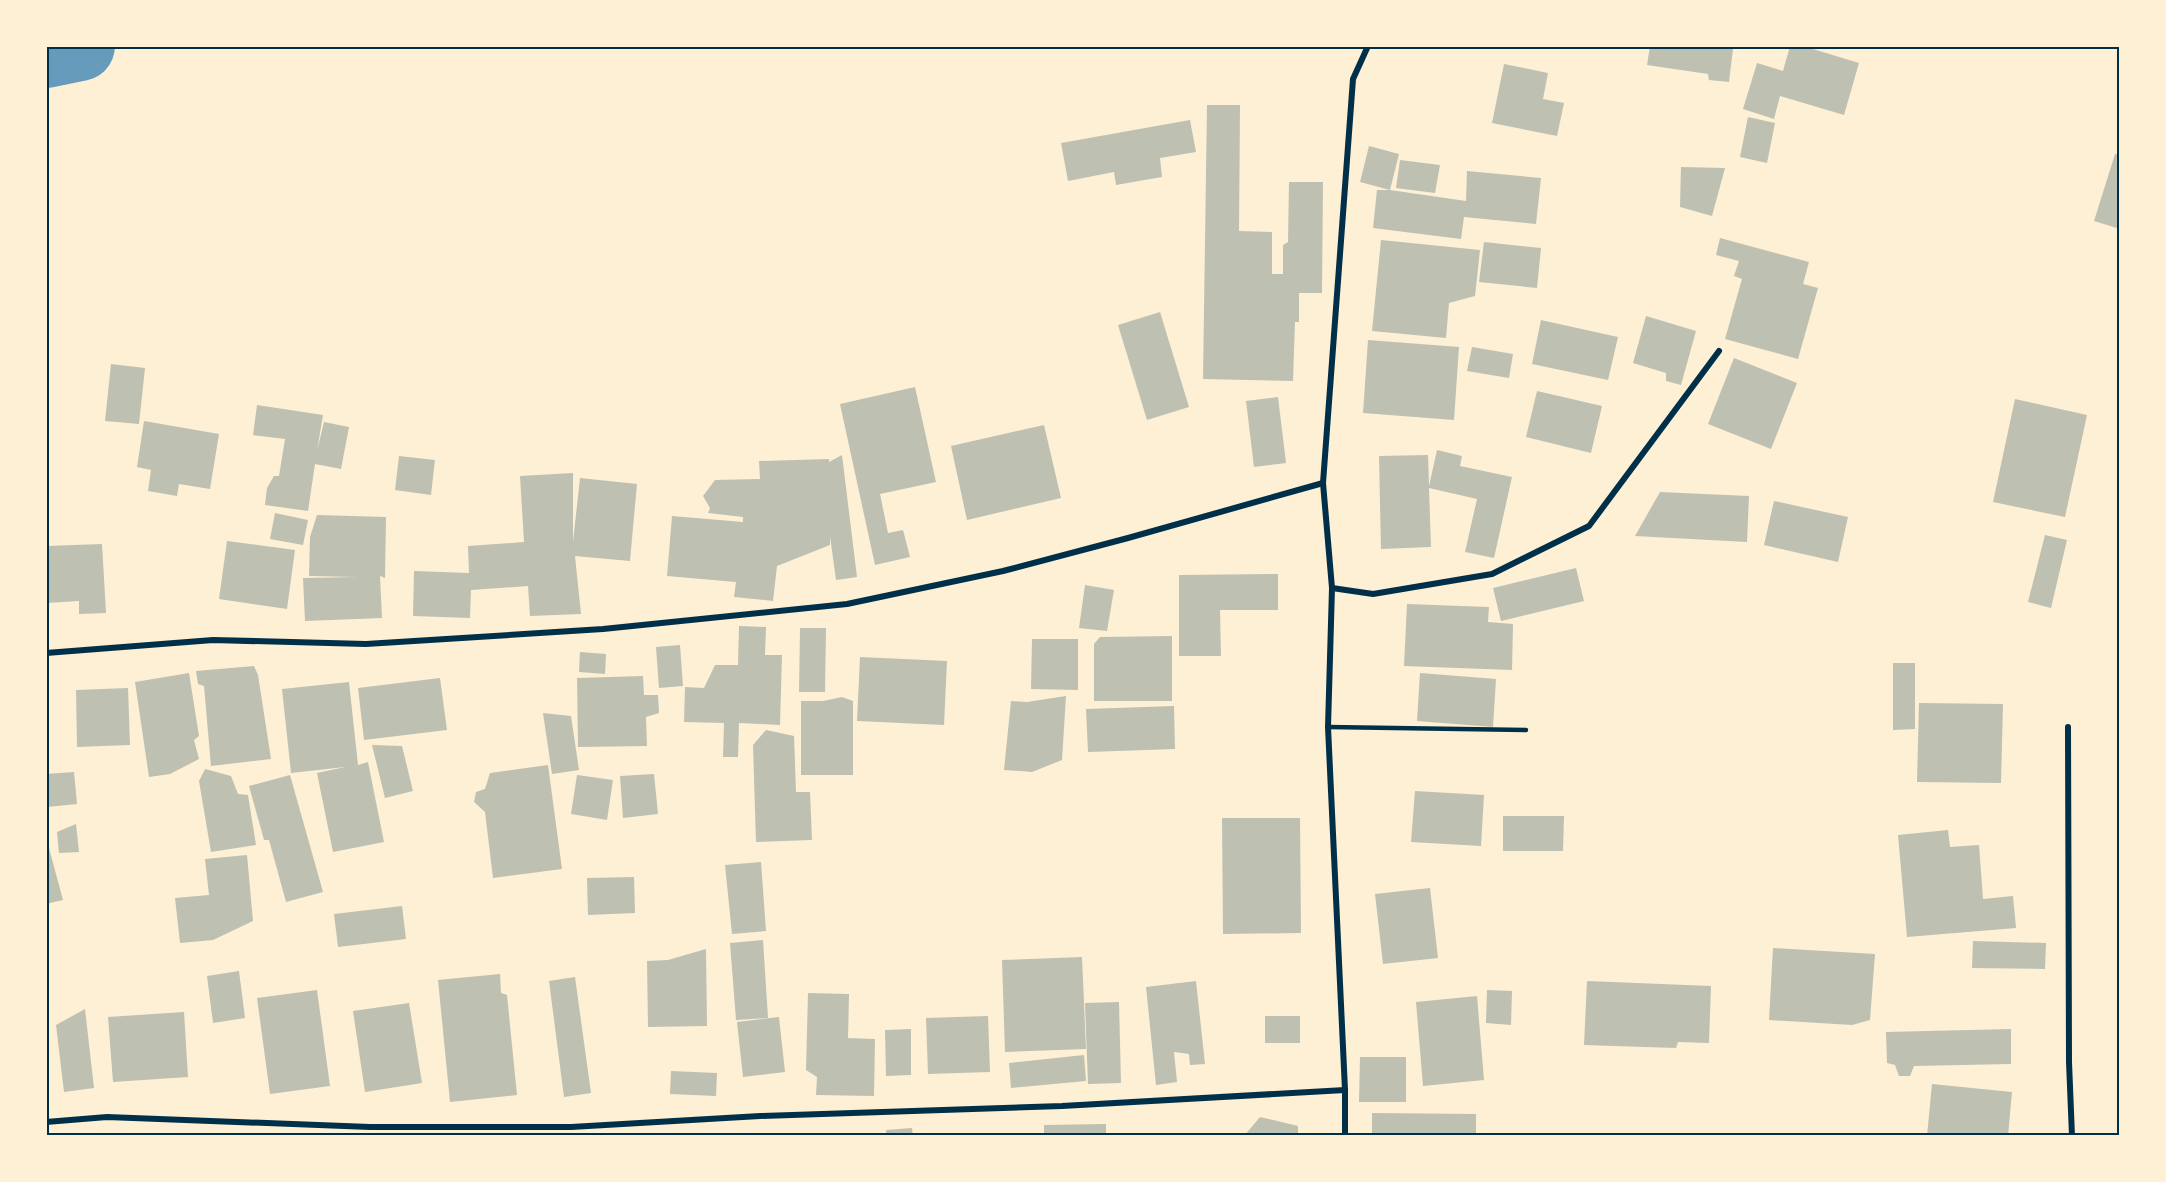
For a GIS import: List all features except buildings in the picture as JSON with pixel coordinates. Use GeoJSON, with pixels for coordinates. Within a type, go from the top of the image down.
{"type":"FeatureCollection","features":[{"type":"Feature","properties":{"kind":"street"},"geometry":{"type":"LineString","coordinates":[[1345,1136],[1345,1090],[1328,726],[1332,588],[1323,483],[1353,79],[1368,46]]}},
{"type":"Feature","properties":{"kind":"street"},"geometry":{"type":"LineString","coordinates":[[1332,588],[1373,594],[1492,574],[1589,526],[1719,351]]}},
{"type":"Feature","properties":{"kind":"street"},"geometry":{"type":"LineString","coordinates":[[46,653],[213,640],[366,644],[603,629],[846,604],[1003,571],[1323,483]]}},
{"type":"Feature","properties":{"kind":"street"},"geometry":{"type":"LineString","coordinates":[[2068,727],[2069,1062],[2072,1136]]}},
{"type":"Feature","properties":{"kind":"street"},"geometry":{"type":"LineString","coordinates":[[46,1122],[107,1117],[370,1127],[571,1127],[760,1116],[1062,1106],[1345,1090]]}},
{"type":"Feature","properties":{"kind":"lane"},"geometry":{"type":"LineString","coordinates":[[1328,726],[1526,730]]}},
{"type":"Feature","properties":{"kind":"waterway"},"geometry":{"type":"LineString","coordinates":[[46,53],[80,46]]}}]}
